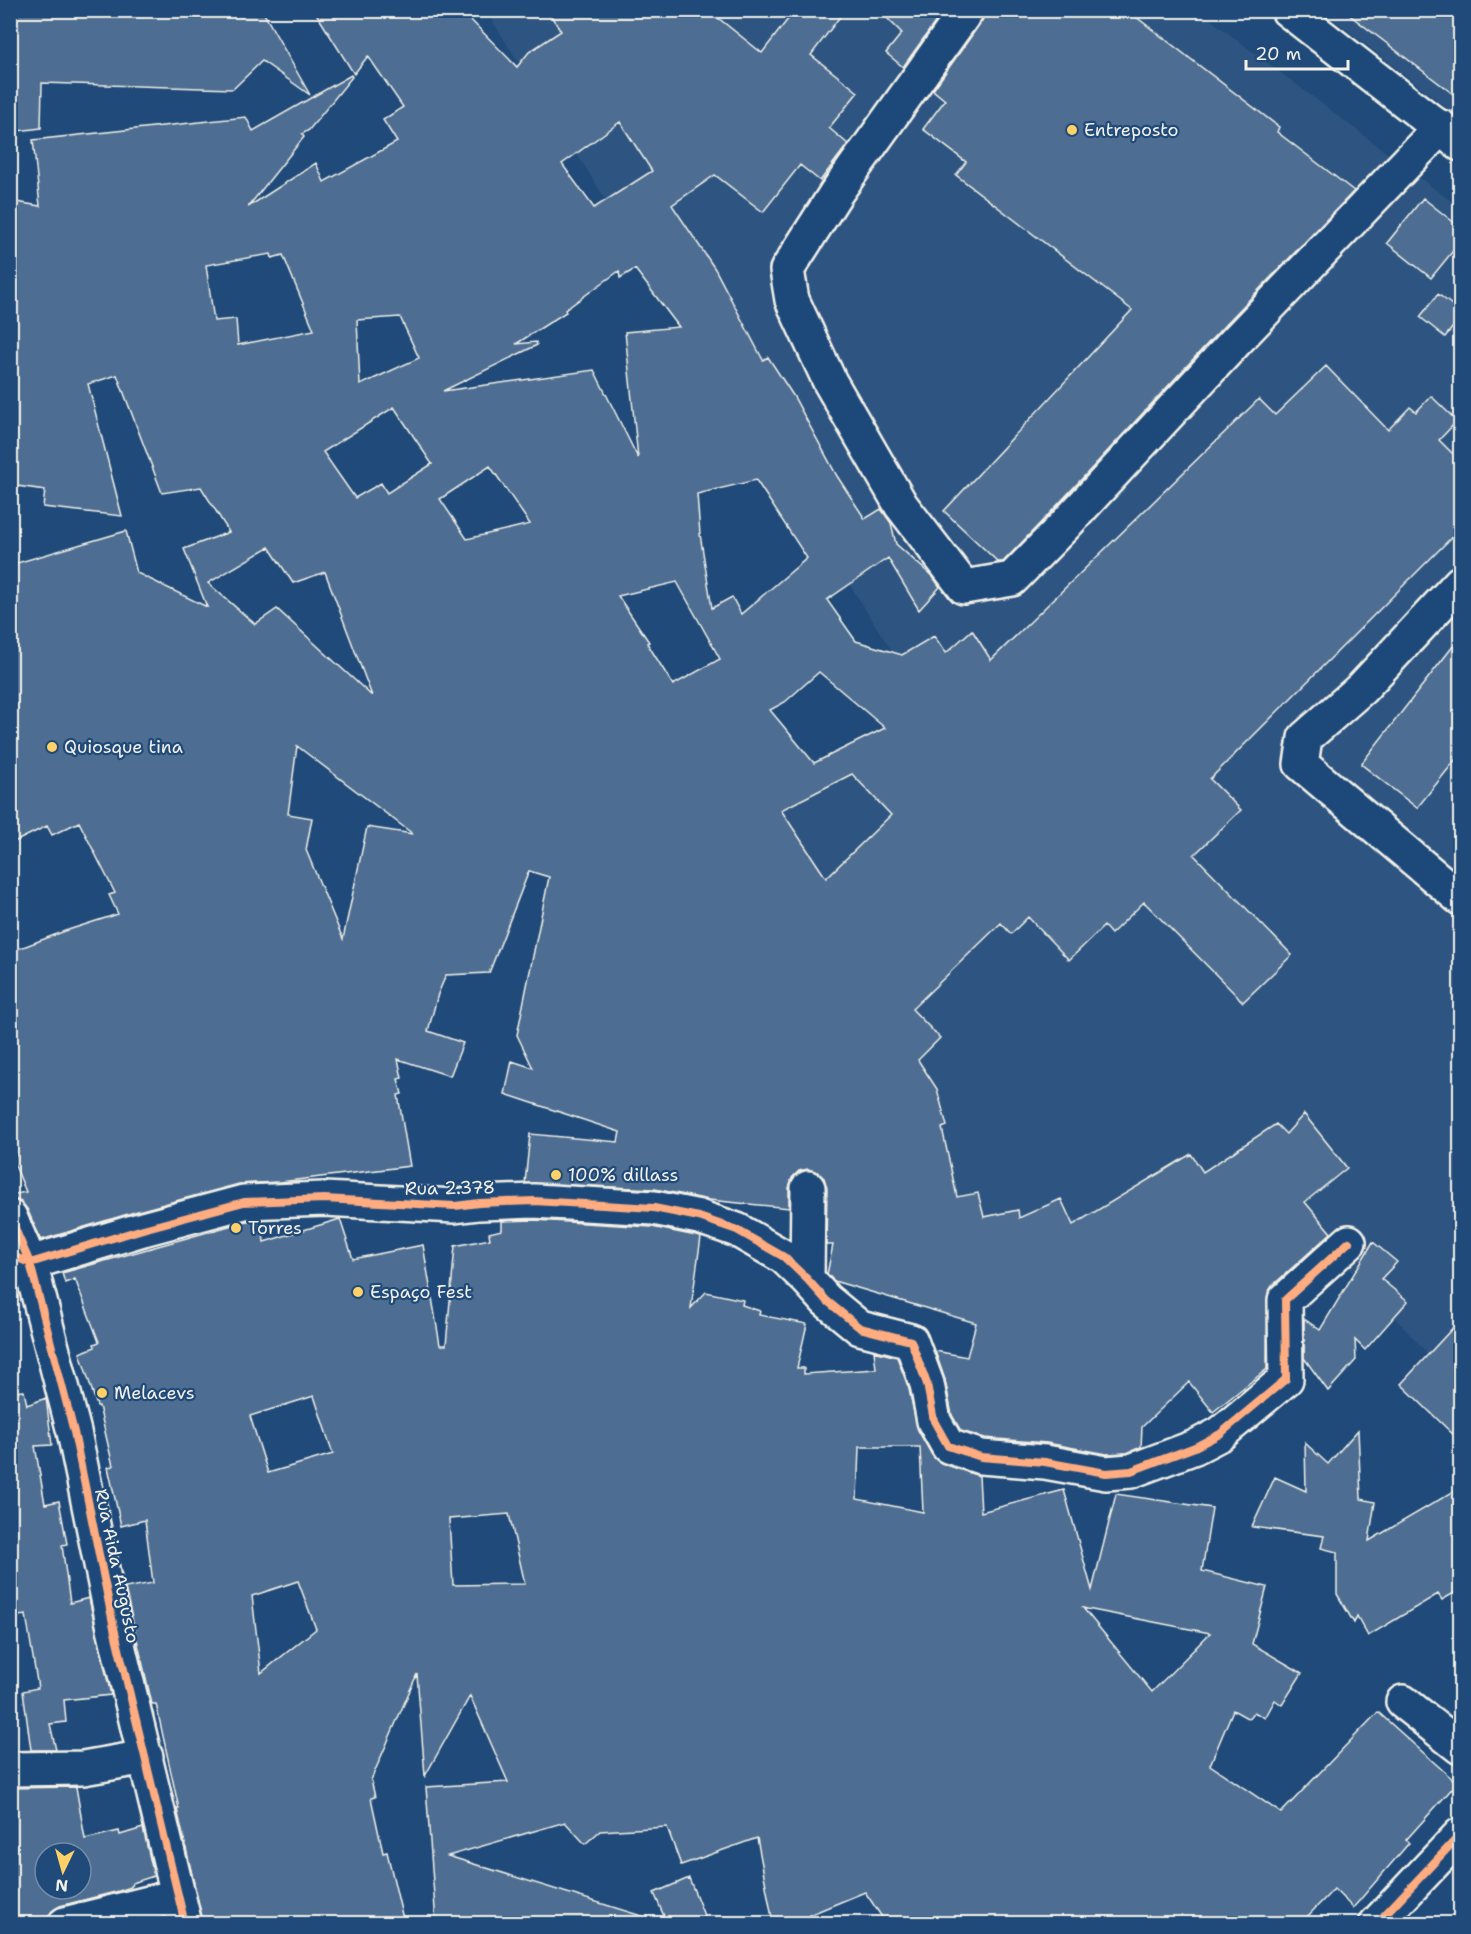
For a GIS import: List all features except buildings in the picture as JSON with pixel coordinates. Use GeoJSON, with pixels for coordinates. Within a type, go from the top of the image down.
{"type":"FeatureCollection","features":[{"type":"Feature","properties":{"kind":"street"},"geometry":{"type":"LineString","coordinates":[[967,10],[836,193],[787,270],[792,300],[830,382],[901,505],[964,587],[1012,579],[1237,340],[1451,135],[1288,10]]}},
{"type":"Feature","properties":{"kind":"street"},"geometry":{"type":"LineString","coordinates":[[1461,583],[1362,688],[1305,738],[1301,764],[1461,898]]}},
{"type":"Feature","properties":{"kind":"street"},"geometry":{"type":"LineString","coordinates":[[807,1279],[808,1188]]}},
{"type":"Feature","properties":{"kind":"street","name":"Rua 2.378"},"geometry":{"type":"LineString","coordinates":[[20,1259],[244,1202],[324,1199],[456,1206],[534,1201],[654,1208],[699,1217],[737,1230],[784,1257],[826,1300],[860,1328],[911,1341],[927,1384],[934,1421],[948,1446],[981,1456],[1044,1462],[1106,1473],[1131,1471],[1195,1448],[1220,1434],[1286,1379],[1285,1300],[1349,1242]]}},
{"type":"Feature","properties":{"kind":"street","name":"Rua Aida Augusto"},"geometry":{"type":"LineString","coordinates":[[10,1217],[20,1259],[74,1432],[114,1628],[181,1910]]}},
{"type":"Feature","properties":{"kind":"street"},"geometry":{"type":"LineString","coordinates":[[1403,1702],[1461,1747]]}},
{"type":"Feature","properties":{"kind":"street"},"geometry":{"type":"LineString","coordinates":[[10,1770],[83,1768],[146,1757]]}},
{"type":"Feature","properties":{"kind":"street"},"geometry":{"type":"LineString","coordinates":[[1376,1923],[1461,1835]]}},
{"type":"Feature","properties":{"kind":"street"},"geometry":{"type":"LineString","coordinates":[[65,1923],[181,1910]]}},
{"type":"Feature","properties":{"kind":"shaded area"},"geometry":{"type":"Polygon","coordinates":[[[486,11],[1199,11],[1460,208],[1460,1388],[1239,1151],[1010,1282],[717,838],[940,727],[486,11]]]}},
{"type":"Feature","properties":{"kind":"shaded area"},"geometry":{"type":"Polygon","coordinates":[[[1323,11],[1460,11],[1460,118],[1323,11]]]}},
{"type":"Feature","properties":{"kind":"cycle path"},"geometry":{"type":"LineString","coordinates":[[10,1255],[30,1263],[244,1202],[324,1199],[455,1206],[534,1201],[654,1208],[699,1217],[737,1230],[784,1257],[826,1300],[860,1328],[911,1341],[927,1384],[934,1421],[948,1446],[981,1457],[1045,1462],[1106,1473],[1131,1471],[1195,1447],[1220,1434],[1286,1379],[1285,1300],[1349,1242]]}},
{"type":"Feature","properties":{"kind":"cycle path"},"geometry":{"type":"LineString","coordinates":[[10,1217],[30,1263],[74,1432],[114,1628],[185,1924]]}},
{"type":"Feature","properties":{"kind":"cycle path"},"geometry":{"type":"LineString","coordinates":[[1376,1924],[1460,1835]]}},
{"type":"Feature","properties":{"kind":"place","name":"Entreposto"},"geometry":{"type":"Point","coordinates":[1072,130]}},
{"type":"Feature","properties":{"kind":"place","name":"Quiosque tina"},"geometry":{"type":"Point","coordinates":[52,747]}},
{"type":"Feature","properties":{"kind":"place","name":"100% dillass"},"geometry":{"type":"Point","coordinates":[556,1175]}},
{"type":"Feature","properties":{"kind":"place","name":"Torres"},"geometry":{"type":"Point","coordinates":[236,1228]}},
{"type":"Feature","properties":{"kind":"place","name":"Espaço Fest"},"geometry":{"type":"Point","coordinates":[358,1292]}},
{"type":"Feature","properties":{"kind":"place","name":"Melacevs"},"geometry":{"type":"Point","coordinates":[102,1393]}}]}
